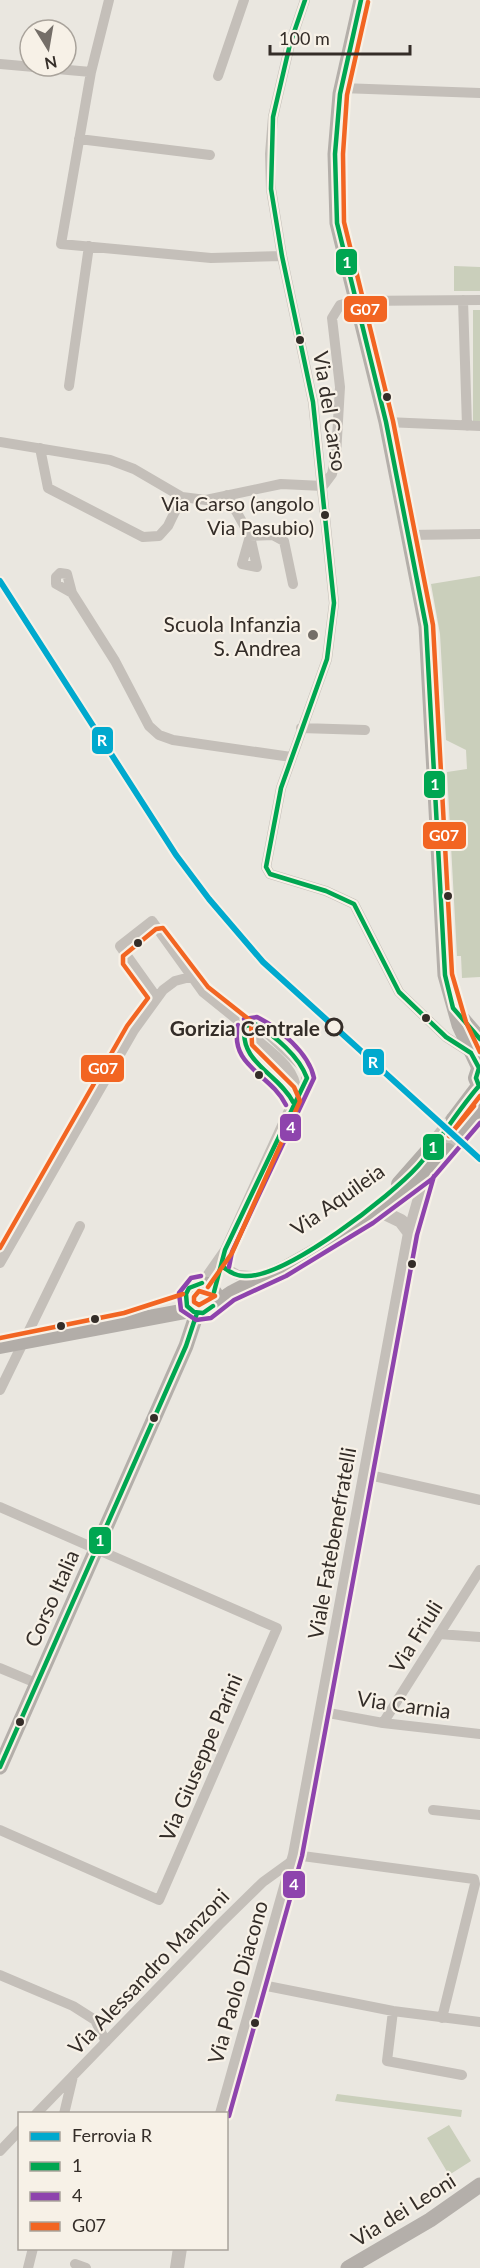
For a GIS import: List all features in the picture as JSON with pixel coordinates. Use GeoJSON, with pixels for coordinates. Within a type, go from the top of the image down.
{"type":"FeatureCollection","features":[{"type":"Feature","properties":{"kind":"main road"},"geometry":{"type":"LineString","coordinates":[[361,0],[341,88],[335,154],[337,223],[354,301],[386,422],[426,626],[445,975],[453,1008],[476,1063],[476,1078],[480,1087],[460,1124],[480,1111]]}},
{"type":"Feature","properties":{"kind":"main road"},"geometry":{"type":"LineString","coordinates":[[453,1008],[480,1039]]}},
{"type":"Feature","properties":{"kind":"main road","name":"Via Aquileia"},"geometry":{"type":"LineString","coordinates":[[442,1146],[427,1174],[378,1210],[297,1262],[246,1285],[210,1292],[299,1254],[365,1212],[442,1146]]}},
{"type":"Feature","properties":{"kind":"main road"},"geometry":{"type":"LineString","coordinates":[[0,1346],[191,1308],[208,1311],[210,1292],[189,1287],[191,1308]]}},
{"type":"Feature","properties":{"kind":"main road","name":"Corso Italia"},"geometry":{"type":"LineString","coordinates":[[0,1767],[186,1346],[191,1308]]}},
{"type":"Feature","properties":{"kind":"main road","name":"Via dei Leoni"},"geometry":{"type":"LineString","coordinates":[[348,2268],[430,2220],[480,2185]]}},
{"type":"Feature","properties":{"kind":"street"},"geometry":{"type":"LineString","coordinates":[[110,0],[91,72],[61,244],[211,258],[282,256]]}},
{"type":"Feature","properties":{"kind":"street"},"geometry":{"type":"LineString","coordinates":[[218,76],[244,0]]}},
{"type":"Feature","properties":{"kind":"street","name":"Via del Carso"},"geometry":{"type":"LineString","coordinates":[[305,0],[290,44],[273,117],[270,154],[273,208],[313,402],[334,603],[327,659],[281,788],[267,870],[270,874],[326,891],[354,904],[399,992],[476,1063]]}},
{"type":"Feature","properties":{"kind":"street"},"geometry":{"type":"LineString","coordinates":[[0,64],[91,72]]}},
{"type":"Feature","properties":{"kind":"street"},"geometry":{"type":"LineString","coordinates":[[341,88],[480,93]]}},
{"type":"Feature","properties":{"kind":"street"},"geometry":{"type":"LineString","coordinates":[[79,139],[210,155]]}},
{"type":"Feature","properties":{"kind":"street"},"geometry":{"type":"LineString","coordinates":[[69,386],[89,246]]}},
{"type":"Feature","properties":{"kind":"street"},"geometry":{"type":"LineString","coordinates":[[464,300],[467,426]]}},
{"type":"Feature","properties":{"kind":"street"},"geometry":{"type":"LineString","coordinates":[[0,442],[118,463],[134,469],[182,497],[206,500],[280,484],[323,486],[332,474],[336,455],[340,387],[332,318],[340,305],[354,301],[480,300]]}},
{"type":"Feature","properties":{"kind":"street"},"geometry":{"type":"LineString","coordinates":[[386,422],[480,426]]}},
{"type":"Feature","properties":{"kind":"street"},"geometry":{"type":"LineString","coordinates":[[40,448],[48,488],[143,537],[159,536],[168,526],[182,497]]}},
{"type":"Feature","properties":{"kind":"street"},"geometry":{"type":"LineString","coordinates":[[227,495],[250,537],[273,535],[284,541],[293,584]]}},
{"type":"Feature","properties":{"kind":"street"},"geometry":{"type":"LineString","coordinates":[[408,535],[480,534]]}},
{"type":"Feature","properties":{"kind":"street"},"geometry":{"type":"LineString","coordinates":[[72,593],[115,661],[149,726],[159,735],[173,740],[291,757]]}},
{"type":"Feature","properties":{"kind":"street"},"geometry":{"type":"LineString","coordinates":[[302,726],[365,730]]}},
{"type":"Feature","properties":{"kind":"street"},"geometry":{"type":"LineString","coordinates":[[157,998],[120,946],[152,921],[190,977],[203,992],[290,1071],[297,1089],[225,1250],[210,1292]]}},
{"type":"Feature","properties":{"kind":"street"},"geometry":{"type":"LineString","coordinates":[[0,1263],[134,1030],[157,998],[175,981],[190,977]]}},
{"type":"Feature","properties":{"kind":"street"},"geometry":{"type":"LineString","coordinates":[[244,1030],[248,1054],[285,1088],[293,1102]]}},
{"type":"Feature","properties":{"kind":"street","name":"Viale Fatebenefratelli"},"geometry":{"type":"LineString","coordinates":[[293,1858],[323,1712],[410,1233],[427,1174]]}},
{"type":"Feature","properties":{"kind":"street"},"geometry":{"type":"LineString","coordinates":[[378,1210],[401,1221],[410,1233]]}},
{"type":"Feature","properties":{"kind":"street"},"geometry":{"type":"LineString","coordinates":[[0,1390],[21,1342],[80,1226]]}},
{"type":"Feature","properties":{"kind":"street"},"geometry":{"type":"LineString","coordinates":[[210,1292],[222,1266],[225,1250]]}},
{"type":"Feature","properties":{"kind":"street"},"geometry":{"type":"LineString","coordinates":[[222,1266],[238,1275],[251,1276]]}},
{"type":"Feature","properties":{"kind":"street"},"geometry":{"type":"LineString","coordinates":[[365,1474],[480,1500]]}},
{"type":"Feature","properties":{"kind":"street"},"geometry":{"type":"LineString","coordinates":[[0,1507],[95,1548]]}},
{"type":"Feature","properties":{"kind":"street","name":"Via Giuseppe Parini"},"geometry":{"type":"LineString","coordinates":[[0,1830],[159,1900],[277,1628],[95,1548]]}},
{"type":"Feature","properties":{"kind":"street","name":"Via Friuli"},"geometry":{"type":"LineString","coordinates":[[383,1723],[480,1570]]}},
{"type":"Feature","properties":{"kind":"street"},"geometry":{"type":"LineString","coordinates":[[439,1634],[480,1637]]}},
{"type":"Feature","properties":{"kind":"street"},"geometry":{"type":"LineString","coordinates":[[0,1668],[36,1683]]}},
{"type":"Feature","properties":{"kind":"street","name":"Via Carnia"},"geometry":{"type":"LineString","coordinates":[[323,1712],[383,1723],[480,1734]]}},
{"type":"Feature","properties":{"kind":"street"},"geometry":{"type":"LineString","coordinates":[[432,1810],[480,1815]]}},
{"type":"Feature","properties":{"kind":"street"},"geometry":{"type":"LineString","coordinates":[[293,1858],[474,1879],[476,1884],[442,2018]]}},
{"type":"Feature","properties":{"kind":"street","name":"Via Paolo Diacono"},"geometry":{"type":"LineString","coordinates":[[223,2112],[293,1858]]}},
{"type":"Feature","properties":{"kind":"street","name":"Via Alessandro Manzoni"},"geometry":{"type":"LineString","coordinates":[[38,2112],[263,1882],[293,1858]]}},
{"type":"Feature","properties":{"kind":"street"},"geometry":{"type":"LineString","coordinates":[[468,1914],[480,1915]]}},
{"type":"Feature","properties":{"kind":"street"},"geometry":{"type":"LineString","coordinates":[[0,1976],[73,2006],[95,2020],[106,2042]]}},
{"type":"Feature","properties":{"kind":"street"},"geometry":{"type":"LineString","coordinates":[[257,1984],[393,2011],[480,2022]]}},
{"type":"Feature","properties":{"kind":"street"},"geometry":{"type":"LineString","coordinates":[[393,2011],[387,2061],[462,2075]]}},
{"type":"Feature","properties":{"kind":"street"},"geometry":{"type":"LineString","coordinates":[[65,2112],[74,2076]]}},
{"type":"Feature","properties":{"kind":"street"},"geometry":{"type":"LineString","coordinates":[[0,2151],[18,2132]]}},
{"type":"Feature","properties":{"kind":"street"},"geometry":{"type":"LineString","coordinates":[[28,2268],[32,2250]]}},
{"type":"Feature","properties":{"kind":"green space"},"geometry":{"type":"Polygon","coordinates":[[[454,266],[480,267],[480,291],[454,291],[454,266]]]}},
{"type":"Feature","properties":{"kind":"green space"},"geometry":{"type":"Polygon","coordinates":[[[473,310],[480,310],[480,422],[473,422],[473,310]]]}},
{"type":"Feature","properties":{"kind":"green space"},"geometry":{"type":"Polygon","coordinates":[[[480,576],[480,977],[462,978],[461,956],[457,956],[447,772],[467,769],[466,750],[446,740],[440,634],[431,584],[480,576]]]}},
{"type":"Feature","properties":{"kind":"green space"},"geometry":{"type":"Polygon","coordinates":[[[337,2094],[462,2110],[461,2117],[335,2101],[337,2094]]]}},
{"type":"Feature","properties":{"kind":"green space"},"geometry":{"type":"Polygon","coordinates":[[[449,2125],[471,2161],[449,2175],[427,2138],[449,2125]]]}},
{"type":"Feature","properties":{"kind":"tunnel"},"geometry":{"type":"LineString","coordinates":[[436,1142],[454,1119]]}},
{"type":"Feature","properties":{"kind":"tunnel"},"geometry":{"type":"LineString","coordinates":[[448,1151],[465,1129]]}},
{"type":"Feature","properties":{"kind":"rail line","name":"R"},"geometry":{"type":"LineString","coordinates":[[0,581],[176,855],[209,899],[263,962],[480,1159]]}},
{"type":"Feature","properties":{"kind":"transit line","name":"1"},"geometry":{"type":"LineString","coordinates":[[222,1266],[240,1276],[265,1273],[287,1263],[337,1233],[385,1196],[418,1166],[479,1086],[476,1078],[479,1068],[471,1053],[446,1037],[399,992],[354,904],[326,891],[270,874],[266,867],[281,788],[327,659],[334,603],[313,402],[282,256],[271,189],[273,117],[290,44],[305,0]]}},
{"type":"Feature","properties":{"kind":"transit line","name":"1"},"geometry":{"type":"LineString","coordinates":[[361,0],[340,94],[335,154],[337,223],[386,422],[426,626],[445,975],[453,1008],[480,1039]]}},
{"type":"Feature","properties":{"kind":"transit line","name":"G07"},"geometry":{"type":"LineString","coordinates":[[368,2],[347,95],[343,154],[344,222],[393,421],[433,625],[452,974],[466,1022],[480,1052]]}},
{"type":"Feature","properties":{"kind":"transit line","name":"G07"},"geometry":{"type":"LineString","coordinates":[[0,1248],[127,1026],[148,998],[123,964],[123,956],[156,929],[163,928],[208,987],[251,1021],[252,1045],[294,1087],[300,1101],[232,1253],[208,1287]]}},
{"type":"Feature","properties":{"kind":"transit line","name":"4"},"geometry":{"type":"LineString","coordinates":[[229,1267],[232,1252],[314,1078],[306,1059],[292,1042],[257,1017],[244,1019]]}},
{"type":"Feature","properties":{"kind":"transit line","name":"1"},"geometry":{"type":"LineString","coordinates":[[214,1292],[225,1250],[307,1078],[292,1054],[270,1034],[255,1024],[245,1026]]}},
{"type":"Feature","properties":{"kind":"transit line","name":"4"},"geometry":{"type":"LineString","coordinates":[[238,1025],[239,1051],[253,1069],[279,1094],[286,1105]]}},
{"type":"Feature","properties":{"kind":"transit line","name":"1"},"geometry":{"type":"LineString","coordinates":[[245,1026],[244,1038],[253,1058],[279,1083],[293,1102]]}},
{"type":"Feature","properties":{"kind":"transit line","name":"G07"},"geometry":{"type":"LineString","coordinates":[[474,1106],[449,1136],[480,1096]]}},
{"type":"Feature","properties":{"kind":"transit line","name":"4"},"geometry":{"type":"LineString","coordinates":[[201,1276],[191,1278],[179,1293],[181,1310],[196,1320],[211,1318],[234,1300],[286,1276],[373,1223],[432,1179],[480,1123]]}},
{"type":"Feature","properties":{"kind":"transit line","name":"4"},"geometry":{"type":"LineString","coordinates":[[229,2116],[302,1856],[417,1235],[434,1176]]}},
{"type":"Feature","properties":{"kind":"transit line","name":"1"},"geometry":{"type":"LineString","coordinates":[[202,1283],[189,1288],[186,1294],[187,1306],[194,1312],[203,1313],[213,1306]]}},
{"type":"Feature","properties":{"kind":"transit line","name":"G07"},"geometry":{"type":"LineString","coordinates":[[199,1291],[215,1296],[199,1305],[194,1302],[194,1297],[199,1291]]}},
{"type":"Feature","properties":{"kind":"transit line","name":"G07"},"geometry":{"type":"LineString","coordinates":[[0,1338],[124,1313],[183,1294]]}},
{"type":"Feature","properties":{"kind":"transit line","name":"1"},"geometry":{"type":"LineString","coordinates":[[0,1767],[186,1346],[197,1313]]}},
{"type":"Feature","properties":{"kind":"place","name":"Via Carso (angolo Via Pasubio)"},"geometry":{"type":"Point","coordinates":[325,515]}},
{"type":"Feature","properties":{"kind":"place","name":"Scuola Infanzia S. Andrea"},"geometry":{"type":"Point","coordinates":[313,635]}},
{"type":"Feature","properties":{"kind":"place","name":"Gorizia Centrale"},"geometry":{"type":"Point","coordinates":[334,1027]}}]}
